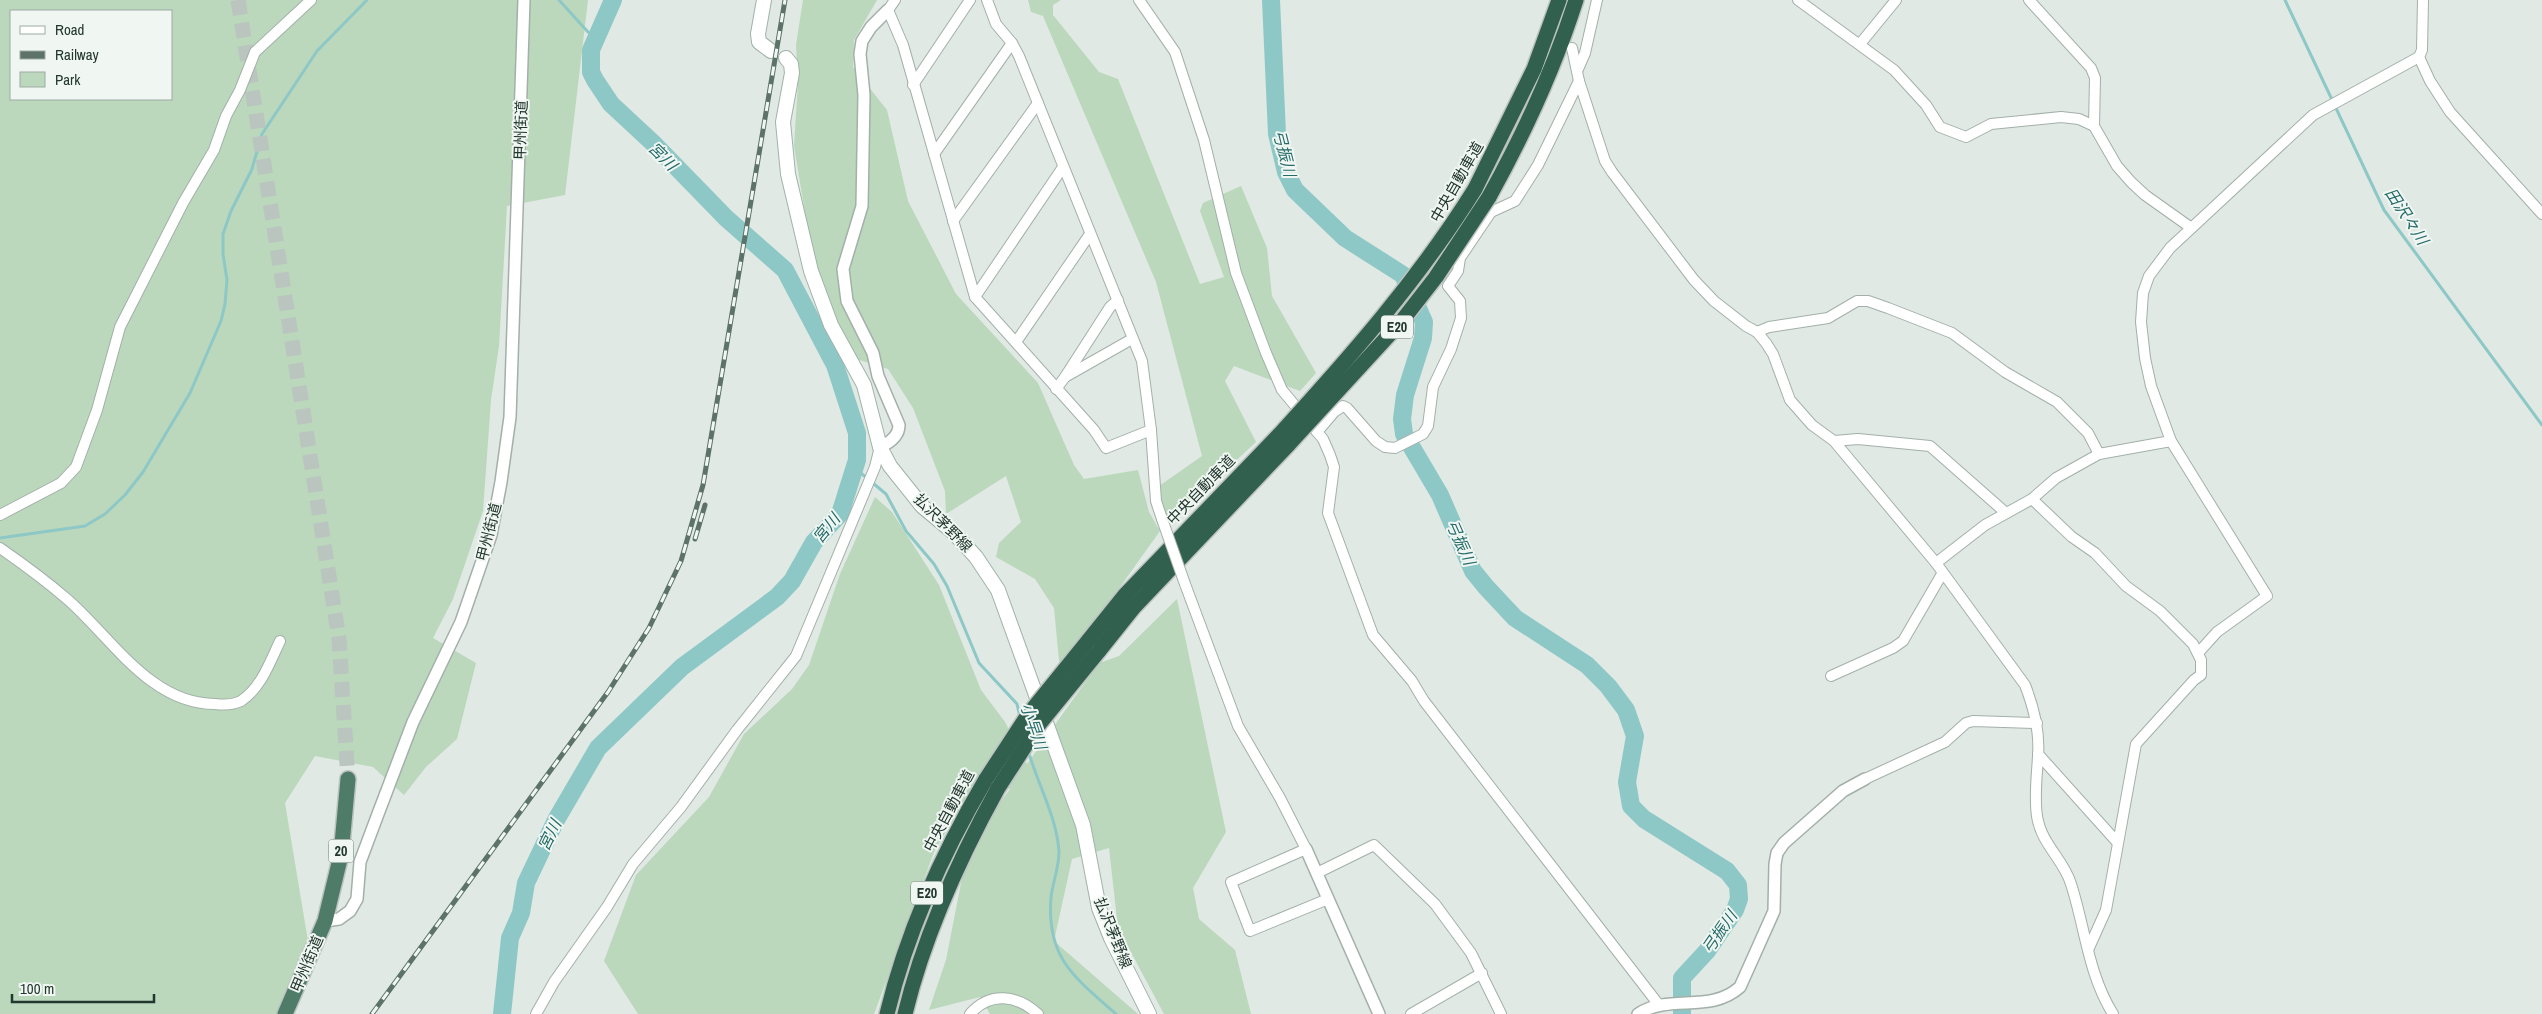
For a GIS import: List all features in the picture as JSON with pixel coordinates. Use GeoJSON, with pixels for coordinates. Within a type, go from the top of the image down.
{"type":"FeatureCollection","features":[{"type":"Feature","properties":{"kind":"highway","name":"中央自動車道"},"geometry":{"type":"LineString","coordinates":[[1284,439],[1389,312],[1450,229],[1475,190],[1534,69],[1559,0]]}},
{"type":"Feature","properties":{"kind":"highway","name":"中央自動車道"},"geometry":{"type":"LineString","coordinates":[[905,1014],[943,901],[979,823],[998,788],[1040,723],[1131,589],[1401,322],[1436,277],[1489,197],[1529,121],[1561,44],[1576,0]]}},
{"type":"Feature","properties":{"kind":"highway","name":"中央自動車道"},"geometry":{"type":"LineString","coordinates":[[887,1014],[906,949],[926,895],[953,838],[986,778],[1033,708],[1093,646]]}},
{"type":"Feature","properties":{"kind":"highway","name":"20"},"geometry":{"type":"LineString","coordinates":[[325,921],[341,854],[348,778]]}},
{"type":"Feature","properties":{"kind":"highway","name":"甲州街道"},"geometry":{"type":"LineString","coordinates":[[286,1014],[325,921]]}},
{"type":"Feature","properties":{"kind":"main road"},"geometry":{"type":"LineString","coordinates":[[764,0],[758,34],[759,42],[770,51]]}},
{"type":"Feature","properties":{"kind":"main road","name":"払沢茅野線"},"geometry":{"type":"LineString","coordinates":[[786,58],[791,64],[792,73],[782,122],[784,148],[797,219],[811,271],[831,325],[864,385],[880,447],[890,466],[922,506],[953,532],[976,557],[998,590],[1083,825],[1100,908],[1112,938],[1149,1014]]}},
{"type":"Feature","properties":{"kind":"street"},"geometry":{"type":"LineString","coordinates":[[0,515],[61,484],[76,467],[97,410],[120,327],[183,203],[214,150],[226,116],[240,90],[255,52],[311,0]]}},
{"type":"Feature","properties":{"kind":"street","name":"甲州街道"},"geometry":{"type":"LineString","coordinates":[[325,921],[339,919],[350,910],[356,899],[360,862],[413,722],[461,622],[491,535],[510,417],[524,0]]}},
{"type":"Feature","properties":{"kind":"street"},"geometry":{"type":"LineString","coordinates":[[536,1014],[554,982],[607,907],[633,864],[681,807],[737,730],[796,656],[880,447],[889,443],[899,431],[899,425],[878,376],[873,353],[847,301],[843,269],[862,206],[864,95],[860,54],[862,41],[871,27],[895,0]]}},
{"type":"Feature","properties":{"kind":"street"},"geometry":{"type":"LineString","coordinates":[[913,85],[970,0]]}},
{"type":"Feature","properties":{"kind":"street"},"geometry":{"type":"LineString","coordinates":[[987,0],[996,24],[1012,43],[1038,103],[1142,361],[1151,430],[1156,501],[1184,584],[1238,726],[1280,798],[1306,849],[1379,1014]]}},
{"type":"Feature","properties":{"kind":"street"},"geometry":{"type":"LineString","coordinates":[[1139,0],[1175,52],[1204,140],[1236,274],[1266,353],[1282,390],[1323,438],[1334,467],[1328,513],[1372,634],[1412,681],[1424,701],[1660,1004]]}},
{"type":"Feature","properties":{"kind":"street"},"geometry":{"type":"LineString","coordinates":[[1578,69],[1585,53],[1597,0]]}},
{"type":"Feature","properties":{"kind":"street"},"geometry":{"type":"LineString","coordinates":[[1798,0],[1894,70],[1909,85],[1940,127],[1947,132],[1966,137],[1991,124],[2061,117],[2079,119],[2094,126]]}},
{"type":"Feature","properties":{"kind":"street"},"geometry":{"type":"LineString","coordinates":[[1860,44],[1896,0]]}},
{"type":"Feature","properties":{"kind":"street"},"geometry":{"type":"LineString","coordinates":[[2029,0],[2091,68],[2095,78],[2094,126],[2117,166],[2145,195],[2190,227]]}},
{"type":"Feature","properties":{"kind":"street"},"geometry":{"type":"LineString","coordinates":[[2199,652],[2217,632],[2267,596],[2171,441],[2151,386],[2145,358],[2142,322],[2143,293],[2154,269],[2170,248],[2190,227],[2313,115],[2419,57],[2422,50],[2423,0]]}},
{"type":"Feature","properties":{"kind":"street"},"geometry":{"type":"LineString","coordinates":[[888,10],[903,45],[975,297],[1094,430],[1106,448],[1151,430]]}},
{"type":"Feature","properties":{"kind":"street"},"geometry":{"type":"LineString","coordinates":[[934,154],[1012,43]]}},
{"type":"Feature","properties":{"kind":"street"},"geometry":{"type":"LineString","coordinates":[[1572,48],[1578,69],[1578,82],[1606,161],[1612,172],[1694,280],[1714,301],[1746,326],[1757,332],[1773,354],[1790,400],[1812,425],[1834,441],[1936,563],[1942,574],[2025,685],[2037,722],[2038,754],[2035,790],[2037,818],[2046,844],[2071,882],[2098,985],[2112,1014]]}},
{"type":"Feature","properties":{"kind":"street"},"geometry":{"type":"LineString","coordinates":[[2419,57],[2430,81],[2450,112],[2542,214]]}},
{"type":"Feature","properties":{"kind":"street"},"geometry":{"type":"LineString","coordinates":[[1317,432],[1334,412],[1343,406],[1348,408],[1376,441],[1385,447],[1394,448],[1423,434],[1428,426],[1433,387],[1451,349],[1461,318],[1460,301],[1448,286],[1458,271],[1460,258],[1491,212],[1515,201],[1538,164],[1578,82]]}},
{"type":"Feature","properties":{"kind":"street"},"geometry":{"type":"LineString","coordinates":[[953,221],[1038,103]]}},
{"type":"Feature","properties":{"kind":"street"},"geometry":{"type":"LineString","coordinates":[[975,297],[1064,167]]}},
{"type":"Feature","properties":{"kind":"street"},"geometry":{"type":"LineString","coordinates":[[1016,342],[1090,234]]}},
{"type":"Feature","properties":{"kind":"street"},"geometry":{"type":"LineString","coordinates":[[1056,388],[1065,378],[1110,308],[1118,300]]}},
{"type":"Feature","properties":{"kind":"street"},"geometry":{"type":"LineString","coordinates":[[1757,332],[1769,326],[1828,318],[1857,300],[1868,301],[1888,308],[1952,333],[2005,372],[2057,402],[2088,433],[2099,454]]}},
{"type":"Feature","properties":{"kind":"street"},"geometry":{"type":"LineString","coordinates":[[1065,378],[1132,339]]}},
{"type":"Feature","properties":{"kind":"street"},"geometry":{"type":"LineString","coordinates":[[1834,441],[1858,439],[1930,446],[2006,513]]}},
{"type":"Feature","properties":{"kind":"street"},"geometry":{"type":"LineString","coordinates":[[1936,563],[1985,525],[2032,499],[2056,478],[2099,454],[2171,441]]}},
{"type":"Feature","properties":{"kind":"street"},"geometry":{"type":"LineString","coordinates":[[2032,499],[2072,537],[2095,553],[2126,586],[2160,611],[2199,652],[2202,675],[2194,680],[2136,744],[2106,910],[2088,950]]}},
{"type":"Feature","properties":{"kind":"street"},"geometry":{"type":"LineString","coordinates":[[0,548],[68,600],[138,670],[178,698],[206,704],[229,705],[240,701],[257,686],[280,641]]}},
{"type":"Feature","properties":{"kind":"street"},"geometry":{"type":"LineString","coordinates":[[1831,676],[1893,648],[1903,641],[1942,574]]}},
{"type":"Feature","properties":{"kind":"street"},"geometry":{"type":"LineString","coordinates":[[1638,1014],[1660,1004],[1718,1001],[1740,987],[1774,911],[1777,853],[1784,843],[1844,791],[1865,779],[1945,742],[1966,723],[1973,721],[2037,722]]}},
{"type":"Feature","properties":{"kind":"street"},"geometry":{"type":"LineString","coordinates":[[2038,754],[2117,842]]}},
{"type":"Feature","properties":{"kind":"street"},"geometry":{"type":"LineString","coordinates":[[1317,873],[1374,845],[1435,904],[1471,953],[1501,1014]]}},
{"type":"Feature","properties":{"kind":"street"},"geometry":{"type":"LineString","coordinates":[[1306,849],[1232,882],[1250,931],[1328,899]]}},
{"type":"Feature","properties":{"kind":"street"},"geometry":{"type":"LineString","coordinates":[[1411,1014],[1482,973]]}},
{"type":"Feature","properties":{"kind":"street"},"geometry":{"type":"LineString","coordinates":[[970,1014],[995,998],[1009,997],[1029,1006],[1038,1014]]}},
{"type":"Feature","properties":{"kind":"green space"},"geometry":{"type":"Polygon","coordinates":[[[0,0],[588,0],[565,195],[507,206],[499,346],[491,400],[483,511],[453,599],[433,638],[476,663],[457,739],[426,767],[404,795],[373,767],[315,756],[285,803],[309,947],[278,1014],[0,1014],[0,0]]]}},
{"type":"Feature","properties":{"kind":"green space"},"geometry":{"type":"Polygon","coordinates":[[[803,0],[877,0],[854,40],[853,67],[887,110],[908,201],[956,294],[1038,383],[1074,465],[1084,479],[1138,470],[1149,512],[1160,531],[1060,671],[1054,608],[1035,579],[996,557],[999,543],[1021,522],[1006,476],[946,514],[945,491],[913,408],[888,369],[853,358],[814,267],[794,146],[798,83],[796,45],[803,0]]]}},
{"type":"Feature","properties":{"kind":"green space"},"geometry":{"type":"Polygon","coordinates":[[[1028,0],[1061,0],[1053,5],[1053,15],[1099,72],[1118,79],[1200,284],[1224,277],[1200,211],[1203,203],[1241,186],[1267,248],[1272,296],[1316,373],[1300,391],[1234,366],[1225,381],[1256,442],[1167,525],[1159,486],[1202,456],[1156,282],[1043,16],[1031,12],[1028,0]]]}},
{"type":"Feature","properties":{"kind":"green space"},"geometry":{"type":"Polygon","coordinates":[[[875,497],[892,512],[939,585],[981,690],[1005,722],[1027,764],[1099,663],[1119,656],[1177,599],[1226,832],[1193,888],[1199,919],[1235,950],[1251,1014],[1164,1014],[1118,928],[1109,848],[1072,859],[1054,941],[1138,1014],[990,1014],[980,997],[929,1010],[946,960],[962,878],[998,805],[1010,789],[984,767],[934,852],[874,1014],[638,1014],[604,961],[636,875],[709,797],[744,734],[792,689],[809,665],[840,574],[875,497]]]}},
{"type":"Feature","properties":{"kind":"waterway"},"geometry":{"type":"LineString","coordinates":[[0,538],[85,526],[105,514],[125,495],[143,472],[190,393],[221,321],[227,280],[223,254],[223,234],[231,211],[252,169],[262,134],[317,51],[367,0]]}},
{"type":"Feature","properties":{"kind":"waterway"},"geometry":{"type":"LineString","coordinates":[[559,0],[588,32],[596,36]]}},
{"type":"Feature","properties":{"kind":"waterway","name":"宮川"},"geometry":{"type":"LineString","coordinates":[[502,1014],[510,938],[521,913],[526,883],[556,820],[598,748],[682,667],[777,597],[792,581],[814,542],[840,514],[857,460],[857,433],[835,365],[785,270],[726,218],[653,143],[611,104],[595,80],[591,72],[591,50],[613,0]]}},
{"type":"Feature","properties":{"kind":"waterway","name":"弓振川"},"geometry":{"type":"LineString","coordinates":[[1271,0],[1277,134],[1286,172],[1295,190],[1345,238],[1403,275],[1424,322],[1423,338],[1405,395],[1402,419],[1404,434],[1440,495],[1473,571],[1515,618],[1587,665],[1608,686],[1626,710],[1635,736],[1627,782],[1631,806],[1644,819],[1727,871],[1738,885],[1739,899],[1735,910],[1707,951],[1682,978],[1682,1014]]}},
{"type":"Feature","properties":{"kind":"waterway","name":"田沢々川"},"geometry":{"type":"LineString","coordinates":[[2285,0],[2384,210],[2542,425]]}},
{"type":"Feature","properties":{"kind":"waterway","name":"小早川"},"geometry":{"type":"LineString","coordinates":[[856,469],[886,494],[906,531],[934,564],[947,586],[979,663],[1017,704],[1020,717]]}},
{"type":"Feature","properties":{"kind":"waterway","name":"小早川"},"geometry":{"type":"LineString","coordinates":[[1028,750],[1055,826],[1059,852],[1051,897],[1053,936],[1058,951],[1076,977],[1116,1014]]}},
{"type":"Feature","properties":{"kind":"tunnel"},"geometry":{"type":"LineString","coordinates":[[238,0],[339,639],[348,779]]}},
{"type":"Feature","properties":{"kind":"railway"},"geometry":{"type":"LineString","coordinates":[[372,1014],[608,692],[649,628],[681,561],[703,485],[785,0]]}},
{"type":"Feature","properties":{"kind":"railway"},"geometry":{"type":"LineString","coordinates":[[695,539],[705,505]]}}]}
